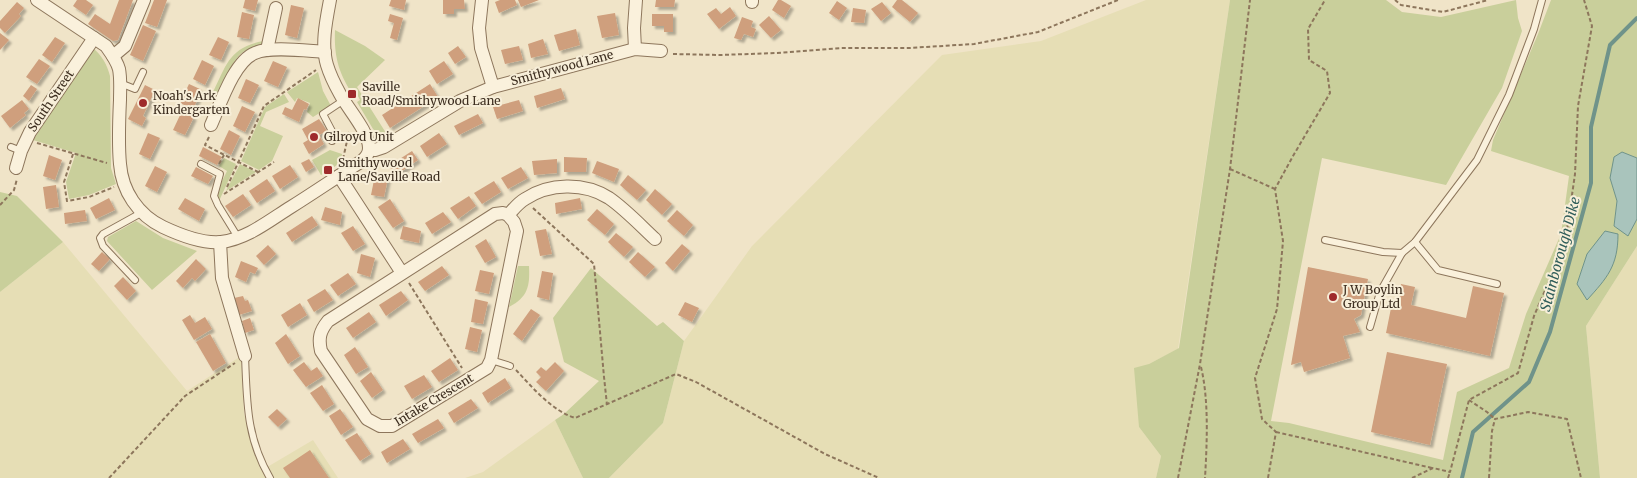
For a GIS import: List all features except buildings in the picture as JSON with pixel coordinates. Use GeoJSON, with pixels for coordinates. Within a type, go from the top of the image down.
{"type":"FeatureCollection","features":[{"type":"Feature","properties":{"kind":"street"},"geometry":{"type":"LineString","coordinates":[[113,56],[125,46],[144,0]]}},
{"type":"Feature","properties":{"kind":"street"},"geometry":{"type":"LineString","coordinates":[[43,1],[106,46],[113,56],[119,69],[120,82],[120,167],[129,194],[142,213],[152,221],[168,229],[197,240],[215,242],[238,239],[339,176],[368,155],[369,149],[366,135],[344,100],[327,65],[325,52],[326,26],[330,0]]}},
{"type":"Feature","properties":{"kind":"street"},"geometry":{"type":"LineString","coordinates":[[482,0],[479,28],[481,48],[494,87]]}},
{"type":"Feature","properties":{"kind":"street"},"geometry":{"type":"LineString","coordinates":[[635,49],[636,0]]}},
{"type":"Feature","properties":{"kind":"street"},"geometry":{"type":"LineString","coordinates":[[267,50],[276,8]]}},
{"type":"Feature","properties":{"kind":"street","name":"South Street"},"geometry":{"type":"LineString","coordinates":[[16,168],[19,146],[94,38]]}},
{"type":"Feature","properties":{"kind":"street","name":"Smithywood Lane"},"geometry":{"type":"LineString","coordinates":[[369,149],[375,150],[384,147],[460,101],[494,87],[635,49],[661,51]]}},
{"type":"Feature","properties":{"kind":"street"},"geometry":{"type":"LineString","coordinates":[[210,124],[214,108],[237,68],[255,52],[267,50],[325,52]]}},
{"type":"Feature","properties":{"kind":"street"},"geometry":{"type":"LineString","coordinates":[[339,176],[402,273]]}},
{"type":"Feature","properties":{"kind":"street"},"geometry":{"type":"LineString","coordinates":[[491,360],[517,231],[514,222],[508,216],[523,200],[540,191],[558,187],[576,186],[593,189],[610,198],[655,239]]}},
{"type":"Feature","properties":{"kind":"street","name":"Intake Crescent"},"geometry":{"type":"LineString","coordinates":[[491,360],[487,368],[469,380],[392,426],[380,426],[367,419],[320,351],[318,341],[321,329],[328,321],[495,214],[503,213],[508,216]]}},
{"type":"Feature","properties":{"kind":"street"},"geometry":{"type":"LineString","coordinates":[[215,242],[222,278],[245,356]]}},
{"type":"Feature","properties":{"kind":"lane"},"geometry":{"type":"LineString","coordinates":[[1370,327],[1380,292],[1402,253],[1415,242],[1478,160],[1509,95],[1534,29],[1542,0]]}},
{"type":"Feature","properties":{"kind":"lane"},"geometry":{"type":"LineString","coordinates":[[120,82],[135,89],[143,72]]}},
{"type":"Feature","properties":{"kind":"lane"},"geometry":{"type":"LineString","coordinates":[[332,141],[333,133],[323,114],[344,100]]}},
{"type":"Feature","properties":{"kind":"lane"},"geometry":{"type":"LineString","coordinates":[[202,164],[220,174],[214,196],[238,239]]}},
{"type":"Feature","properties":{"kind":"lane"},"geometry":{"type":"LineString","coordinates":[[135,280],[103,246],[100,238],[103,234],[142,213]]}},
{"type":"Feature","properties":{"kind":"lane"},"geometry":{"type":"LineString","coordinates":[[1325,240],[1383,252],[1402,253]]}},
{"type":"Feature","properties":{"kind":"lane"},"geometry":{"type":"LineString","coordinates":[[1415,242],[1438,270],[1497,284]]}},
{"type":"Feature","properties":{"kind":"lane"},"geometry":{"type":"LineString","coordinates":[[245,356],[248,422],[270,478]]}},
{"type":"Feature","properties":{"kind":"lane"},"geometry":{"type":"LineString","coordinates":[[491,360],[510,366]]}},
{"type":"Feature","properties":{"kind":"path"},"geometry":{"type":"LineString","coordinates":[[661,51],[675,54],[720,55],[841,48],[909,48],[974,44],[1038,32],[1118,0]]}},
{"type":"Feature","properties":{"kind":"path"},"geometry":{"type":"LineString","coordinates":[[1178,478],[1200,364],[1230,169],[1250,0]]}},
{"type":"Feature","properties":{"kind":"path"},"geometry":{"type":"LineString","coordinates":[[1324,0],[1308,29],[1309,60],[1327,71],[1330,93],[1275,189],[1283,241],[1277,309],[1255,378],[1262,419],[1276,432],[1450,472]]}},
{"type":"Feature","properties":{"kind":"path"},"geometry":{"type":"LineString","coordinates":[[1395,0],[1400,4],[1443,12],[1488,0]]}},
{"type":"Feature","properties":{"kind":"path"},"geometry":{"type":"LineString","coordinates":[[1448,478],[1469,400],[1518,373],[1534,316],[1565,244],[1575,174],[1578,106],[1592,26],[1584,0]]}},
{"type":"Feature","properties":{"kind":"path"},"geometry":{"type":"LineString","coordinates":[[218,205],[264,106],[318,69],[327,65]]}},
{"type":"Feature","properties":{"kind":"path"},"geometry":{"type":"LineString","coordinates":[[339,176],[353,114]]}},
{"type":"Feature","properties":{"kind":"path"},"geometry":{"type":"LineString","coordinates":[[210,124],[214,128],[206,145],[258,172]]}},
{"type":"Feature","properties":{"kind":"path"},"geometry":{"type":"LineString","coordinates":[[19,146],[73,154],[120,167]]}},
{"type":"Feature","properties":{"kind":"path"},"geometry":{"type":"LineString","coordinates":[[73,154],[64,182],[67,201],[91,196],[124,183]]}},
{"type":"Feature","properties":{"kind":"path"},"geometry":{"type":"LineString","coordinates":[[224,194],[274,162]]}},
{"type":"Feature","properties":{"kind":"path"},"geometry":{"type":"LineString","coordinates":[[0,206],[14,190],[19,172],[16,168]]}},
{"type":"Feature","properties":{"kind":"path"},"geometry":{"type":"LineString","coordinates":[[1230,169],[1275,189]]}},
{"type":"Feature","properties":{"kind":"path"},"geometry":{"type":"LineString","coordinates":[[523,200],[594,264],[607,405]]}},
{"type":"Feature","properties":{"kind":"path"},"geometry":{"type":"LineString","coordinates":[[402,273],[469,380]]}},
{"type":"Feature","properties":{"kind":"path"},"geometry":{"type":"LineString","coordinates":[[109,478],[185,396],[245,356]]}},
{"type":"Feature","properties":{"kind":"path"},"geometry":{"type":"LineString","coordinates":[[1200,364],[1205,382],[1205,478]]}},
{"type":"Feature","properties":{"kind":"path"},"geometry":{"type":"LineString","coordinates":[[510,366],[544,398],[564,414],[575,418],[676,374],[696,382],[826,454],[879,478]]}},
{"type":"Feature","properties":{"kind":"path"},"geometry":{"type":"LineString","coordinates":[[1469,400],[1488,412],[1495,419]]}},
{"type":"Feature","properties":{"kind":"path"},"geometry":{"type":"LineString","coordinates":[[1495,419],[1528,412],[1567,419],[1581,478]]}},
{"type":"Feature","properties":{"kind":"path"},"geometry":{"type":"LineString","coordinates":[[1489,478],[1492,431],[1495,419]]}},
{"type":"Feature","properties":{"kind":"path"},"geometry":{"type":"LineString","coordinates":[[1268,478],[1276,432]]}},
{"type":"Feature","properties":{"kind":"path"},"geometry":{"type":"LineString","coordinates":[[1412,478],[1433,468]]}},
{"type":"Feature","properties":{"kind":"shaded area"},"geometry":{"type":"Polygon","coordinates":[[[1146,0],[1230,0],[1178,349],[1149,364],[1139,427],[1161,456],[1156,478],[609,478],[663,423],[684,341],[752,246],[942,55],[1041,41],[1146,0]]]}},
{"type":"Feature","properties":{"kind":"shaded area"},"geometry":{"type":"Polygon","coordinates":[[[63,242],[187,391],[241,356],[244,414],[260,468],[269,466],[313,440],[338,478],[0,478],[0,292],[63,242]]]}},
{"type":"Feature","properties":{"kind":"shaded area"},"geometry":{"type":"Polygon","coordinates":[[[1637,246],[1637,478],[1600,478],[1586,326],[1637,246]]]}},
{"type":"Feature","properties":{"kind":"shaded area"},"geometry":{"type":"Polygon","coordinates":[[[555,420],[583,478],[465,478],[483,472],[555,420]]]}},
{"type":"Feature","properties":{"kind":"green space"},"geometry":{"type":"Polygon","coordinates":[[[1230,0],[1386,0],[1402,12],[1441,17],[1516,0],[1522,31],[1502,88],[1446,185],[1322,158],[1271,421],[1289,423],[1443,460],[1457,392],[1509,368],[1526,314],[1561,234],[1569,176],[1491,151],[1493,140],[1551,0],[1637,0],[1637,158],[1610,178],[1617,201],[1614,226],[1628,235],[1637,219],[1637,246],[1586,326],[1600,478],[1156,478],[1161,456],[1139,427],[1134,368],[1149,364],[1179,348],[1230,0]]]}},
{"type":"Feature","properties":{"kind":"green space"},"geometry":{"type":"Polygon","coordinates":[[[335,30],[365,46],[385,60],[357,87],[386,133],[381,136],[373,129],[357,102],[360,100],[355,90],[351,92],[343,77],[336,55],[335,30]]]}},
{"type":"Feature","properties":{"kind":"green space"},"geometry":{"type":"Polygon","coordinates":[[[263,41],[263,45],[247,50],[237,57],[221,94],[216,95],[213,92],[230,59],[243,48],[263,41]]]}},
{"type":"Feature","properties":{"kind":"green space"},"geometry":{"type":"Polygon","coordinates":[[[93,48],[104,60],[110,76],[111,168],[116,184],[89,195],[69,199],[66,182],[76,153],[33,140],[93,48]]]}},
{"type":"Feature","properties":{"kind":"green space"},"geometry":{"type":"Polygon","coordinates":[[[318,72],[323,91],[331,106],[313,117],[307,112],[310,103],[297,98],[295,102],[287,92],[318,72]]]}},
{"type":"Feature","properties":{"kind":"green space"},"geometry":{"type":"Polygon","coordinates":[[[284,94],[289,102],[266,112],[260,126],[283,136],[272,161],[259,170],[241,161],[265,107],[284,94]]]}},
{"type":"Feature","properties":{"kind":"green space"},"geometry":{"type":"Polygon","coordinates":[[[330,150],[342,154],[341,162],[330,170],[328,168],[322,171],[323,174],[321,175],[312,160],[330,150]]]}},
{"type":"Feature","properties":{"kind":"green space"},"geometry":{"type":"Polygon","coordinates":[[[224,158],[236,164],[219,201],[219,189],[227,171],[219,166],[224,158]]]}},
{"type":"Feature","properties":{"kind":"green space"},"geometry":{"type":"Polygon","coordinates":[[[240,164],[256,172],[226,191],[240,164]]]}},
{"type":"Feature","properties":{"kind":"green space"},"geometry":{"type":"Polygon","coordinates":[[[0,192],[17,196],[63,242],[0,292],[0,192]]]}},
{"type":"Feature","properties":{"kind":"green space"},"geometry":{"type":"Polygon","coordinates":[[[136,221],[163,238],[197,251],[152,290],[107,241],[108,237],[136,221]]]}},
{"type":"Feature","properties":{"kind":"green space"},"geometry":{"type":"Polygon","coordinates":[[[518,266],[529,266],[528,285],[524,295],[509,307],[518,266]]]}},
{"type":"Feature","properties":{"kind":"green space"},"geometry":{"type":"Polygon","coordinates":[[[591,268],[657,326],[663,322],[684,341],[663,423],[609,478],[583,478],[555,420],[599,381],[564,362],[553,318],[591,268]]]}},
{"type":"Feature","properties":{"kind":"water"},"geometry":{"type":"Polygon","coordinates":[[[1622,152],[1637,158],[1637,219],[1628,236],[1614,226],[1617,201],[1610,178],[1614,157],[1622,152]]]}},
{"type":"Feature","properties":{"kind":"water"},"geometry":{"type":"Polygon","coordinates":[[[1605,231],[1618,234],[1616,255],[1606,278],[1587,300],[1577,284],[1587,254],[1605,231]]]}},
{"type":"Feature","properties":{"kind":"waterway","name":"Stainborough Dike"},"geometry":{"type":"LineString","coordinates":[[1462,478],[1473,432],[1529,382],[1550,332],[1591,183],[1591,127],[1610,45],[1637,18]]}},
{"type":"Feature","properties":{"kind":"place","name":"Saville Road/Smithywood Lane"},"geometry":{"type":"Point","coordinates":[352,94]}},
{"type":"Feature","properties":{"kind":"place","name":"Noah's Ark Kindergarten"},"geometry":{"type":"Point","coordinates":[143,103]}},
{"type":"Feature","properties":{"kind":"place","name":"Gilroyd Unit"},"geometry":{"type":"Point","coordinates":[314,137]}},
{"type":"Feature","properties":{"kind":"place","name":"Smithywood Lane/Saville Road"},"geometry":{"type":"Point","coordinates":[328,170]}},
{"type":"Feature","properties":{"kind":"place","name":"J W Boylin Group Ltd"},"geometry":{"type":"Point","coordinates":[1333,297]}}]}
